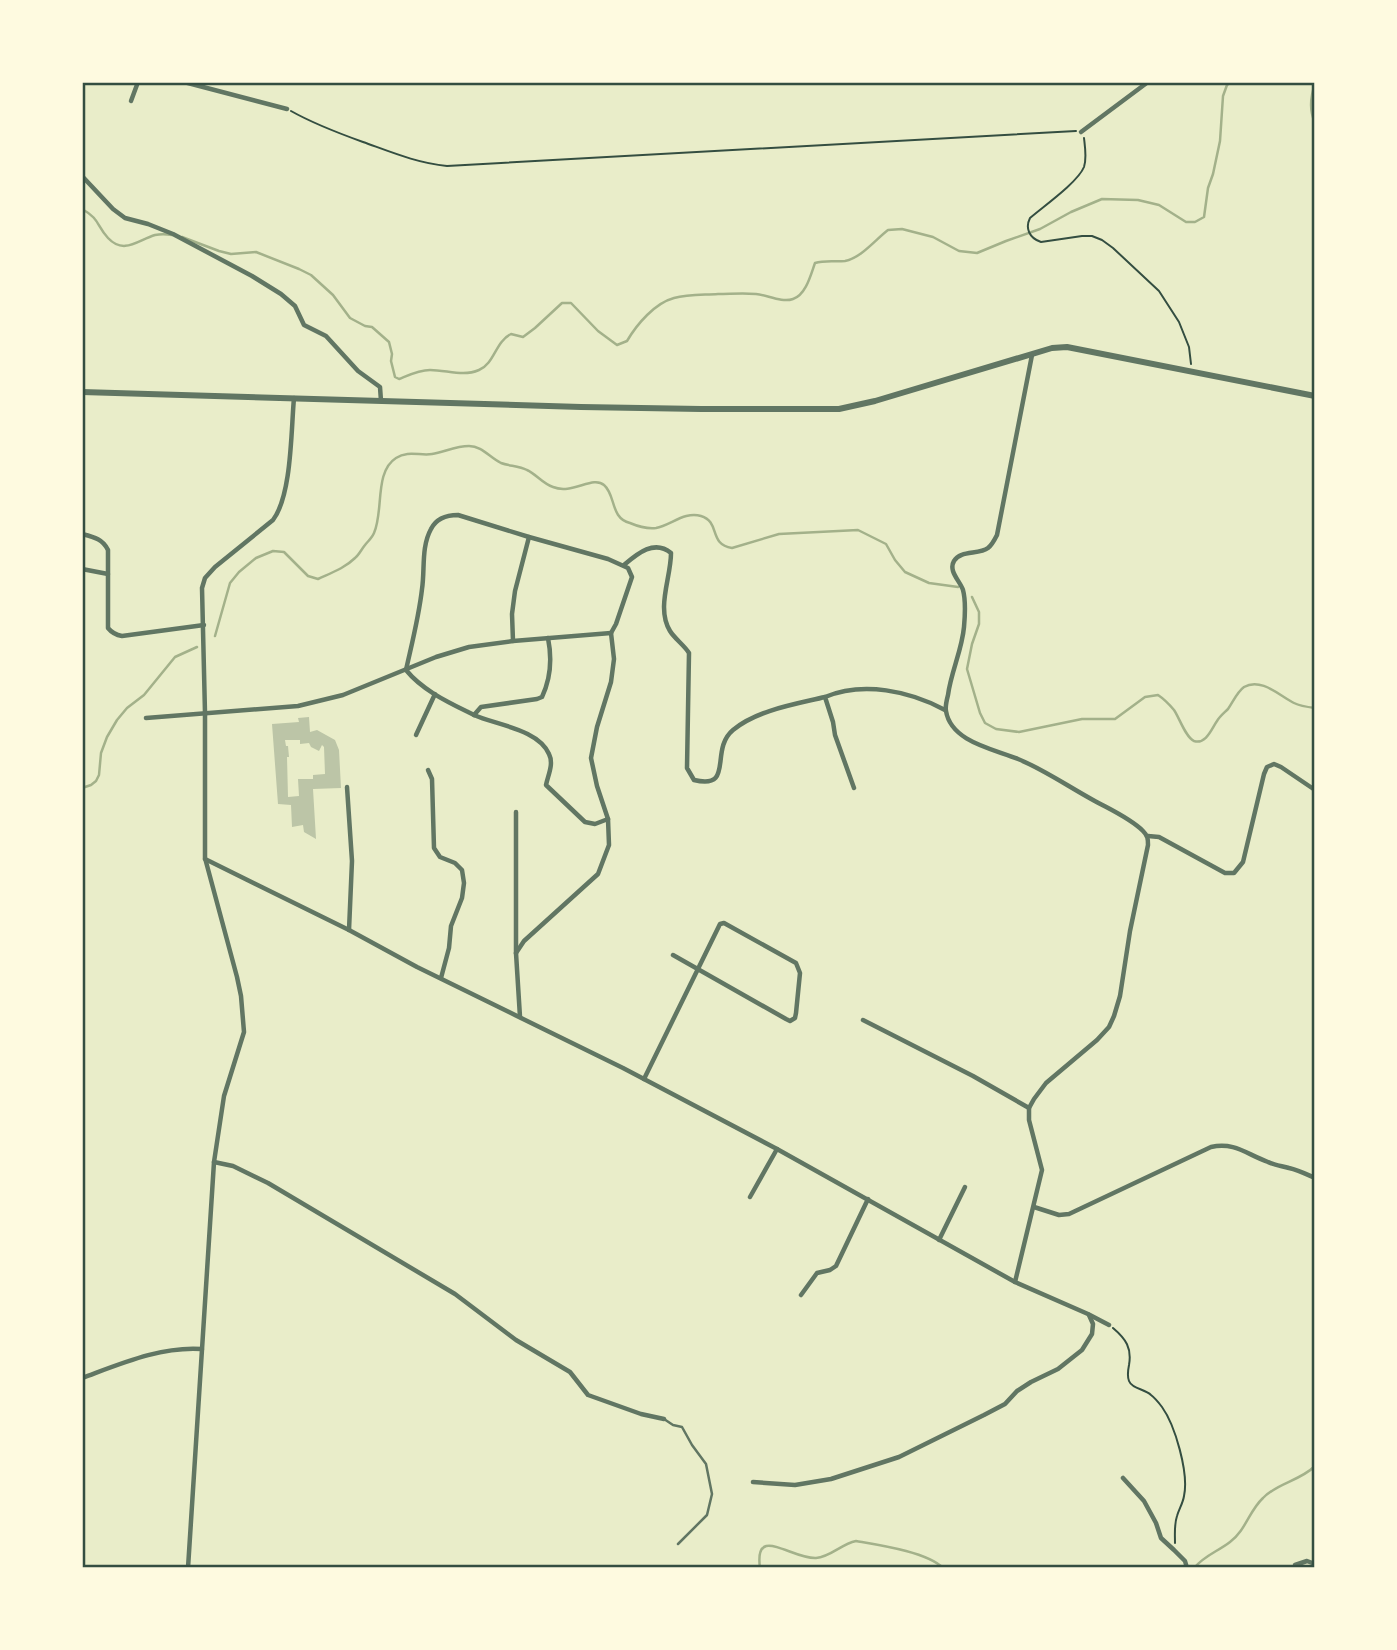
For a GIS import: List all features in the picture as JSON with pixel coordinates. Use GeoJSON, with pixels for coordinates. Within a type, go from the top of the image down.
{"type":"FeatureCollection","features":[{"type":"Feature","properties":{"kind":"street"},"geometry":{"type":"LineString","coordinates":[[131,101],[138,82]]}},
{"type":"Feature","properties":{"kind":"street"},"geometry":{"type":"LineString","coordinates":[[184,82],[287,109]]}},
{"type":"Feature","properties":{"kind":"street"},"geometry":{"type":"LineString","coordinates":[[1081,132],[1148,82]]}},
{"type":"Feature","properties":{"kind":"street"},"geometry":{"type":"LineString","coordinates":[[82,176],[125,218],[173,234],[281,294],[295,306],[304,325],[329,339],[355,369],[380,387],[382,401]]}},
{"type":"Feature","properties":{"kind":"street"},"geometry":{"type":"LineString","coordinates":[[82,392],[661,409],[839,409],[875,401],[1052,348],[1068,347],[1315,396]]}},
{"type":"Feature","properties":{"kind":"street"},"geometry":{"type":"LineString","coordinates":[[1032,355],[997,535],[988,548],[961,556],[953,562],[954,573],[964,593],[964,628],[945,710],[950,721],[958,732],[970,741],[1020,759],[1131,822],[1148,836],[1159,837],[1225,873],[1234,873],[1243,862],[1267,767],[1274,764],[1281,767],[1315,790]]}},
{"type":"Feature","properties":{"kind":"street"},"geometry":{"type":"LineString","coordinates":[[188,1568],[214,1162],[224,1096],[242,1042],[244,1027],[237,977],[205,858],[202,589],[205,578],[215,567],[278,513],[286,485],[294,398]]}},
{"type":"Feature","properties":{"kind":"street"},"geometry":{"type":"LineString","coordinates":[[406,670],[418,620],[427,539],[439,519],[458,515],[608,559],[624,565],[631,572],[632,577],[611,633],[614,659],[611,682],[591,758],[608,819],[608,845],[598,874],[524,941],[516,953]]}},
{"type":"Feature","properties":{"kind":"street"},"geometry":{"type":"LineString","coordinates":[[82,534],[94,537],[106,545],[108,550],[108,628],[116,635],[204,625]]}},
{"type":"Feature","properties":{"kind":"street"},"geometry":{"type":"LineString","coordinates":[[513,641],[515,591],[529,537]]}},
{"type":"Feature","properties":{"kind":"street"},"geometry":{"type":"LineString","coordinates":[[624,565],[641,551],[654,547],[671,553],[664,606],[665,620],[672,635],[689,653],[687,768],[694,780],[706,783],[716,779],[719,774],[721,749],[732,731],[749,720],[782,707],[855,688],[905,694],[945,710]]}},
{"type":"Feature","properties":{"kind":"street"},"geometry":{"type":"LineString","coordinates":[[82,569],[108,574]]}},
{"type":"Feature","properties":{"kind":"street"},"geometry":{"type":"LineString","coordinates":[[146,718],[298,706],[335,697],[436,657],[469,647],[611,633]]}},
{"type":"Feature","properties":{"kind":"street"},"geometry":{"type":"LineString","coordinates":[[474,715],[481,707],[541,697],[551,663],[548,638]]}},
{"type":"Feature","properties":{"kind":"street"},"geometry":{"type":"LineString","coordinates":[[406,670],[435,694],[474,715],[536,739],[545,746],[551,760],[546,785],[585,822],[595,824],[608,819]]}},
{"type":"Feature","properties":{"kind":"street"},"geometry":{"type":"LineString","coordinates":[[416,736],[435,694]]}},
{"type":"Feature","properties":{"kind":"street"},"geometry":{"type":"LineString","coordinates":[[825,697],[854,788]]}},
{"type":"Feature","properties":{"kind":"street"},"geometry":{"type":"LineString","coordinates":[[428,770],[432,779],[434,848],[440,857],[458,866],[464,876],[441,978]]}},
{"type":"Feature","properties":{"kind":"street"},"geometry":{"type":"LineString","coordinates":[[347,787],[352,861],[349,930]]}},
{"type":"Feature","properties":{"kind":"street"},"geometry":{"type":"LineString","coordinates":[[516,811],[516,953],[520,1017]]}},
{"type":"Feature","properties":{"kind":"street"},"geometry":{"type":"LineString","coordinates":[[1015,1282],[1042,1170],[1029,1120],[1029,1108],[1046,1083],[1097,1040],[1109,1027],[1114,1016],[1120,996],[1148,836]]}},
{"type":"Feature","properties":{"kind":"street"},"geometry":{"type":"LineString","coordinates":[[205,858],[644,1079],[778,1149],[1015,1282],[1109,1325]]}},
{"type":"Feature","properties":{"kind":"street"},"geometry":{"type":"LineString","coordinates":[[644,1079],[698,970],[720,925],[724,923],[796,962],[800,973],[794,1018],[790,1021],[786,1019],[698,970],[673,955]]}},
{"type":"Feature","properties":{"kind":"street"},"geometry":{"type":"LineString","coordinates":[[863,1020],[1029,1108]]}},
{"type":"Feature","properties":{"kind":"street"},"geometry":{"type":"LineString","coordinates":[[1034,1208],[1059,1215],[1069,1213],[1219,1145],[1238,1148],[1269,1163],[1292,1168],[1315,1178]]}},
{"type":"Feature","properties":{"kind":"street"},"geometry":{"type":"LineString","coordinates":[[750,1197],[778,1149]]}},
{"type":"Feature","properties":{"kind":"street"},"geometry":{"type":"LineString","coordinates":[[214,1162],[233,1166],[259,1178],[454,1294],[516,1340],[561,1365],[576,1378],[588,1395],[641,1414],[664,1419]]}},
{"type":"Feature","properties":{"kind":"street"},"geometry":{"type":"LineString","coordinates":[[939,1240],[965,1187]]}},
{"type":"Feature","properties":{"kind":"street"},"geometry":{"type":"LineString","coordinates":[[801,1295],[815,1274],[836,1266],[868,1199]]}},
{"type":"Feature","properties":{"kind":"street"},"geometry":{"type":"LineString","coordinates":[[753,1482],[795,1485],[831,1479],[899,1457],[985,1415],[1005,1404],[1017,1391],[1031,1382],[1058,1369],[1082,1350],[1092,1334],[1093,1324],[1088,1314]]}},
{"type":"Feature","properties":{"kind":"street"},"geometry":{"type":"LineString","coordinates":[[82,1378],[169,1350],[202,1349]]}},
{"type":"Feature","properties":{"kind":"street"},"geometry":{"type":"LineString","coordinates":[[1124,1478],[1144,1501],[1161,1538],[1185,1561],[1187,1568]]}},
{"type":"Feature","properties":{"kind":"street"},"geometry":{"type":"LineString","coordinates":[[1295,1564],[1307,1561],[1315,1564]]}},
{"type":"Feature","properties":{"kind":"lane"},"geometry":{"type":"LineString","coordinates":[[664,1419],[682,1427],[706,1464],[712,1494],[707,1515],[678,1544]]}},
{"type":"Feature","properties":{"kind":"path"},"geometry":{"type":"LineString","coordinates":[[287,109],[310,122],[410,160],[447,166],[1081,132],[1084,137],[1086,161],[1082,171],[1030,218],[1027,223],[1029,233],[1035,240],[1046,243],[1092,236],[1113,248],[1159,291],[1179,322],[1189,347],[1192,372]]}},
{"type":"Feature","properties":{"kind":"path"},"geometry":{"type":"LineString","coordinates":[[1109,1325],[1121,1335],[1129,1347],[1129,1383],[1154,1396],[1163,1408],[1171,1422],[1184,1465],[1185,1495],[1175,1524],[1174,1550]]}},
{"type":"Feature","properties":{"kind":"building"},"geometry":{"type":"Polygon","coordinates":[[[309,717],[310,732],[317,730],[335,740],[339,750],[341,788],[313,789],[316,839],[304,832],[303,825],[292,827],[291,805],[278,804],[272,724],[299,722],[298,718],[309,717]],[[285,740],[289,757],[288,797],[299,796],[298,779],[313,779],[313,775],[325,774],[324,747],[322,745],[319,751],[309,743],[300,744],[300,740],[285,740]]]}},
{"type":"Feature","properties":{"kind":"waterway"},"geometry":{"type":"LineString","coordinates":[[182,237],[231,254],[256,252],[311,275],[333,295],[350,318],[372,327],[389,342],[395,377],[399,379],[426,370],[467,373],[479,370],[489,363],[502,342],[511,334],[523,337],[562,303],[571,303],[598,331],[617,345],[627,341],[653,309],[674,298],[746,294],[784,300],[798,297],[805,289],[815,263],[851,259],[888,230],[902,229],[933,237],[959,251],[977,253],[1040,229],[1102,199],[1138,200],[1159,205],[1186,222],[1195,222],[1204,217],[1220,141],[1223,96],[1227,85],[1232,82]]}},
{"type":"Feature","properties":{"kind":"waterway"},"geometry":{"type":"LineString","coordinates":[[1315,84],[1311,104],[1315,123]]}},
{"type":"Feature","properties":{"kind":"waterway"},"geometry":{"type":"LineString","coordinates":[[82,209],[95,219],[108,238],[120,245],[131,245],[155,235],[172,235]]}},
{"type":"Feature","properties":{"kind":"waterway"},"geometry":{"type":"LineString","coordinates":[[215,636],[230,583],[256,558],[273,551],[284,552],[308,576],[318,579],[338,570],[356,557],[373,535],[377,524],[382,482],[389,464],[405,454],[432,454],[464,446],[474,446],[501,463],[527,470],[546,484],[560,489],[594,482],[604,485],[619,516],[639,526],[656,528],[689,515],[701,516],[711,523],[720,542],[732,548],[779,534],[858,530],[886,544],[905,572],[929,583],[958,587]]}},
{"type":"Feature","properties":{"kind":"waterway"},"geometry":{"type":"LineString","coordinates":[[972,597],[979,612],[979,624],[967,669],[980,713],[985,723],[996,729],[1019,732],[1082,719],[1115,719],[1145,697],[1158,695],[1174,710],[1188,736],[1198,742],[1208,735],[1244,687],[1257,684],[1296,704],[1315,708]]}},
{"type":"Feature","properties":{"kind":"waterway"},"geometry":{"type":"LineString","coordinates":[[82,788],[96,781],[101,753],[117,720],[144,695],[175,657],[197,647]]}},
{"type":"Feature","properties":{"kind":"waterway"},"geometry":{"type":"LineString","coordinates":[[1194,1568],[1235,1537],[1258,1503],[1269,1493],[1315,1466]]}},
{"type":"Feature","properties":{"kind":"waterway"},"geometry":{"type":"LineString","coordinates":[[760,1568],[760,1555],[763,1548],[768,1546],[816,1558],[856,1541],[915,1553],[943,1568]]}}]}
